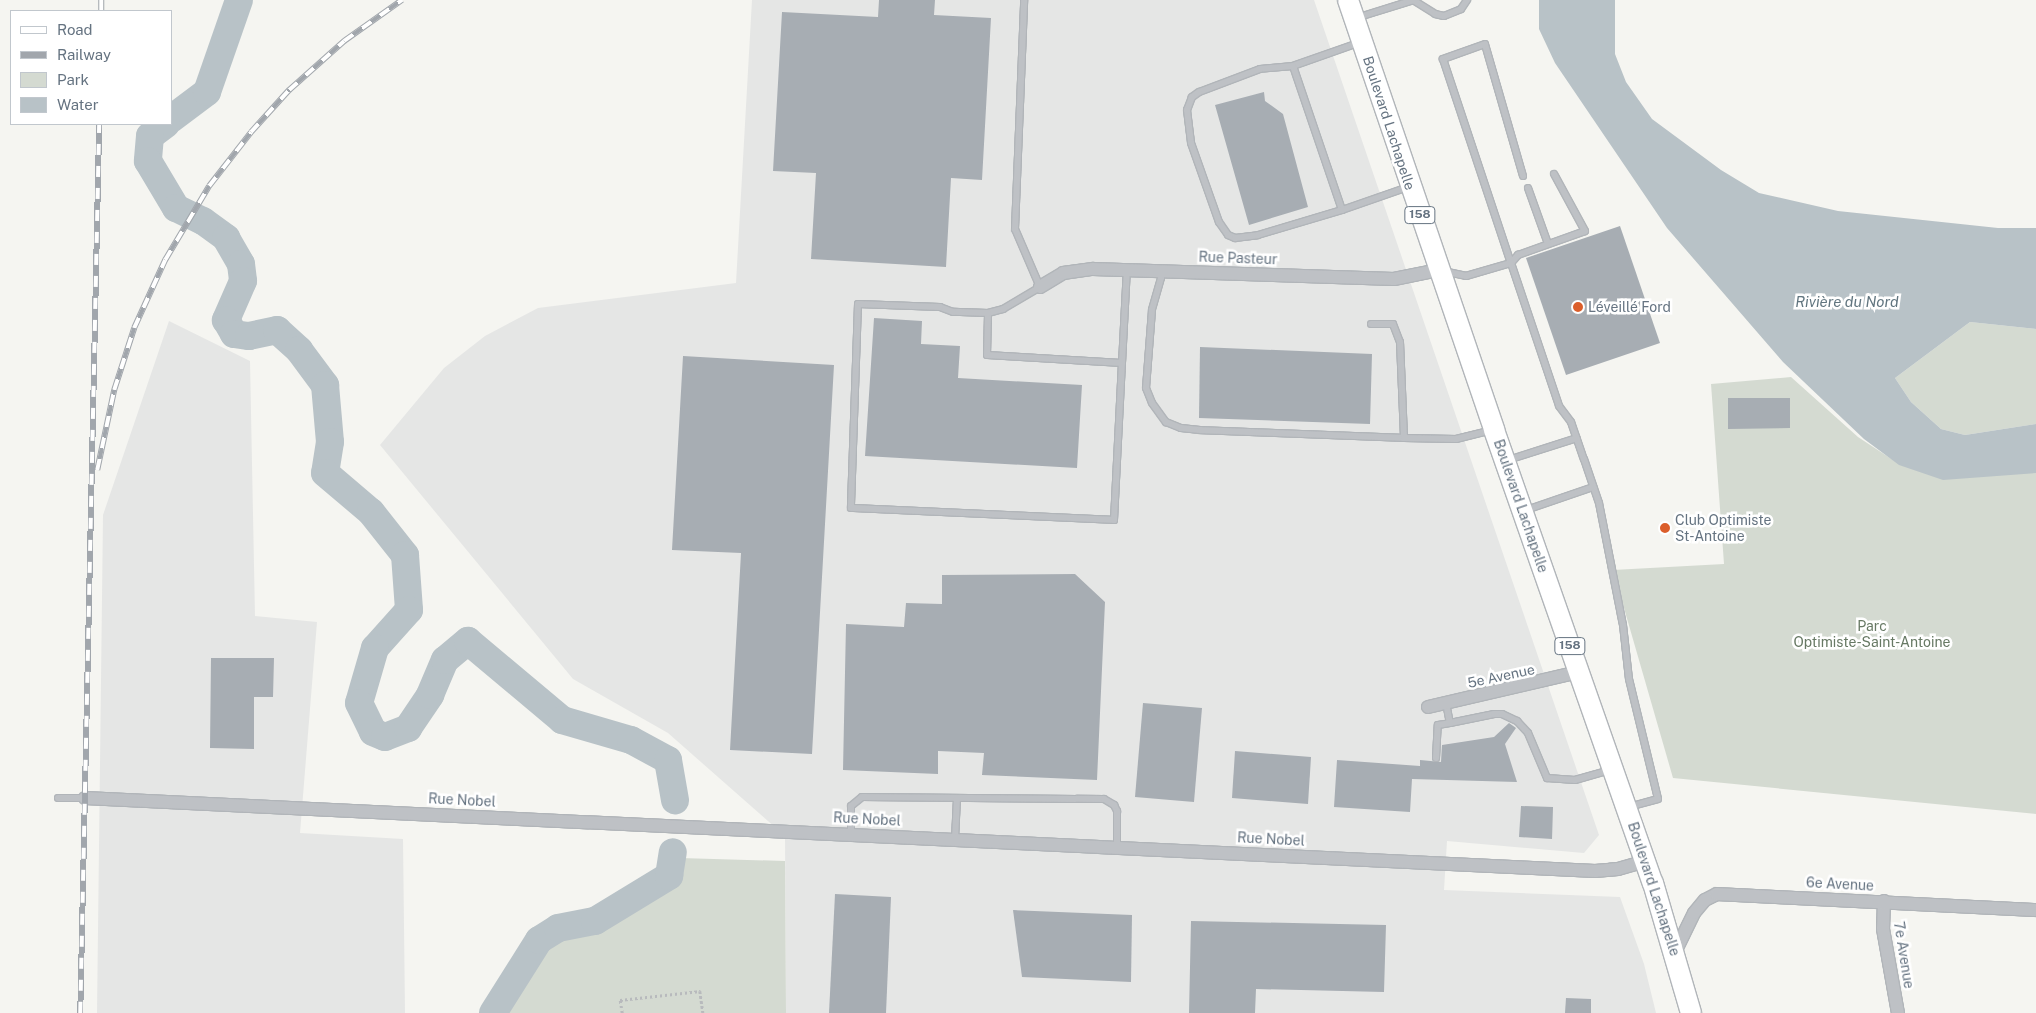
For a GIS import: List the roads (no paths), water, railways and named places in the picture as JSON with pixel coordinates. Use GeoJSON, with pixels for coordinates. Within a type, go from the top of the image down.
{"type":"FeatureCollection","features":[{"type":"Feature","properties":{"kind":"main road","name":"Boulevard Lachapelle"},"geometry":{"type":"LineString","coordinates":[[1351,9],[1504,461],[1646,862],[1675,952],[1691,1013]]}},
{"type":"Feature","properties":{"kind":"street","name":"Rue Pasteur"},"geometry":{"type":"LineString","coordinates":[[1040,287],[1072,271],[1127,269],[1394,279],[1439,270]]}},
{"type":"Feature","properties":{"kind":"street","name":"5e Avenue"},"geometry":{"type":"LineString","coordinates":[[1428,707],[1579,672]]}},
{"type":"Feature","properties":{"kind":"street","name":"Rue Nobel"},"geometry":{"type":"LineString","coordinates":[[85,798],[1595,871],[1618,869],[1646,862]]}},
{"type":"Feature","properties":{"kind":"street","name":"6e Avenue"},"geometry":{"type":"LineString","coordinates":[[1675,952],[1692,915],[1705,900],[1726,894],[2036,910]]}},
{"type":"Feature","properties":{"kind":"street","name":"7e Avenue"},"geometry":{"type":"LineString","coordinates":[[1884,901],[1883,929],[1898,1013]]}},
{"type":"Feature","properties":{"kind":"lane"},"geometry":{"type":"LineString","coordinates":[[1024,0],[1015,229],[1040,287],[1003,309],[988,313],[953,312],[940,307],[858,304],[851,508],[1114,520],[1127,269]]}},
{"type":"Feature","properties":{"kind":"lane"},"geometry":{"type":"LineString","coordinates":[[1351,9],[1414,0],[1435,14],[1444,16],[1462,9],[1467,0]]}},
{"type":"Feature","properties":{"kind":"lane"},"geometry":{"type":"LineString","coordinates":[[1362,42],[1293,66],[1260,68],[1199,92],[1192,97],[1187,110],[1191,143],[1219,222],[1228,234],[1235,238],[1258,235],[1342,210],[1410,186]]}},
{"type":"Feature","properties":{"kind":"lane"},"geometry":{"type":"LineString","coordinates":[[1523,176],[1486,44],[1443,59],[1510,263],[1560,406],[1571,422],[1593,486],[1623,625],[1629,679],[1658,799],[1627,808]]}},
{"type":"Feature","properties":{"kind":"lane"},"geometry":{"type":"LineString","coordinates":[[1293,66],[1342,210]]}},
{"type":"Feature","properties":{"kind":"lane"},"geometry":{"type":"LineString","coordinates":[[1439,270],[1466,276],[1510,263],[1518,255],[1585,231],[1554,174]]}},
{"type":"Feature","properties":{"kind":"lane"},"geometry":{"type":"LineString","coordinates":[[1528,188],[1548,244]]}},
{"type":"Feature","properties":{"kind":"lane"},"geometry":{"type":"LineString","coordinates":[[1160,270],[1161,278],[1152,310],[1146,388],[1152,404],[1166,422],[1181,428],[1200,430],[1456,440],[1494,430]]}},
{"type":"Feature","properties":{"kind":"lane"},"geometry":{"type":"LineString","coordinates":[[988,313],[986,355],[1122,363]]}},
{"type":"Feature","properties":{"kind":"lane"},"geometry":{"type":"LineString","coordinates":[[1371,324],[1394,324],[1400,342],[1404,438]]}},
{"type":"Feature","properties":{"kind":"lane"},"geometry":{"type":"LineString","coordinates":[[1504,461],[1577,438]]}},
{"type":"Feature","properties":{"kind":"lane"},"geometry":{"type":"LineString","coordinates":[[1522,511],[1593,486]]}},
{"type":"Feature","properties":{"kind":"lane"},"geometry":{"type":"LineString","coordinates":[[1446,703],[1450,723]]}},
{"type":"Feature","properties":{"kind":"lane"},"geometry":{"type":"LineString","coordinates":[[1436,758],[1438,725],[1494,714],[1510,717],[1528,733],[1547,778],[1574,780],[1613,769]]}},
{"type":"Feature","properties":{"kind":"lane"},"geometry":{"type":"LineString","coordinates":[[851,834],[851,806],[862,797],[1104,799],[1114,805],[1117,811],[1117,847]]}},
{"type":"Feature","properties":{"kind":"lane"},"geometry":{"type":"LineString","coordinates":[[58,798],[85,798]]}},
{"type":"Feature","properties":{"kind":"lane"},"geometry":{"type":"LineString","coordinates":[[955,839],[957,798]]}},
{"type":"Feature","properties":{"kind":"water","name":"Rivière du Nord"},"geometry":{"type":"Polygon","coordinates":[[[1539,0],[1615,0],[1615,54],[1626,82],[1652,119],[1721,170],[1759,193],[1838,211],[1998,228],[2036,228],[2036,329],[1970,322],[1895,378],[1911,402],[1941,429],[1965,435],[2036,424],[2036,473],[1943,480],[1899,465],[1864,439],[1783,362],[1667,228],[1555,63],[1539,29],[1539,0]]]}},
{"type":"Feature","properties":{"kind":"waterway"},"geometry":{"type":"LineString","coordinates":[[172,118],[207,92],[239,0]]}},
{"type":"Feature","properties":{"kind":"waterway"},"geometry":{"type":"LineString","coordinates":[[165,125],[150,136],[148,161],[176,208],[203,221],[226,238],[241,264],[243,281],[226,320],[234,334],[249,336],[277,330],[299,350],[325,385],[330,442],[325,473],[371,512],[405,555],[409,610],[375,648],[359,703],[373,732],[385,737],[408,728],[430,695],[445,660],[468,641],[562,720],[631,740],[668,760],[675,800]]}},
{"type":"Feature","properties":{"kind":"waterway"},"geometry":{"type":"LineString","coordinates":[[493,1013],[539,940],[558,928],[595,921],[669,876],[673,852]]}},
{"type":"Feature","properties":{"kind":"railway"},"geometry":{"type":"LineString","coordinates":[[101,0],[101,10]]}},
{"type":"Feature","properties":{"kind":"railway"},"geometry":{"type":"LineString","coordinates":[[97,470],[114,390],[134,328],[165,260],[209,186],[251,132],[289,90],[344,41],[402,0]]}},
{"type":"Feature","properties":{"kind":"railway"},"geometry":{"type":"LineString","coordinates":[[80,1013],[99,125]]}},
{"type":"Feature","properties":{"kind":"place","name":"Léveillé Ford"},"geometry":{"type":"Point","coordinates":[1578,307]}},
{"type":"Feature","properties":{"kind":"place","name":"Club Optimiste St-Antoine"},"geometry":{"type":"Point","coordinates":[1665,528]}},
{"type":"Feature","properties":{"kind":"park label","name":"Parc Optimiste-Saint-Antoine"},"geometry":{"type":"Point","coordinates":[1872,634]}}]}
